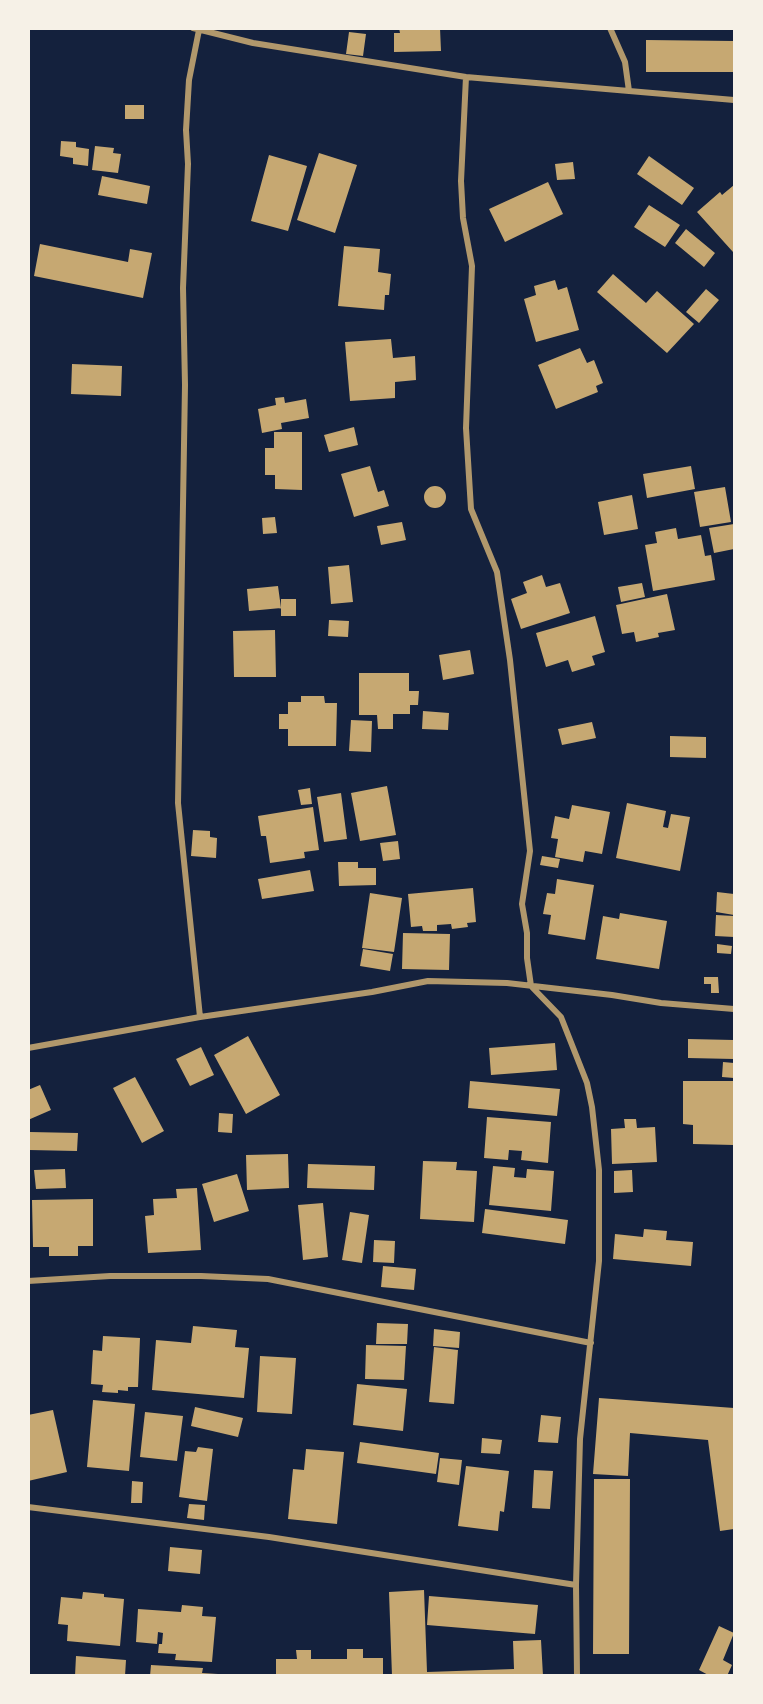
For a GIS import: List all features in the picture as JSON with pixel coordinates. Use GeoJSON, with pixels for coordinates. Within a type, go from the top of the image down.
{"type":"FeatureCollection","features":[{"type":"Feature","properties":{"kind":"street"},"geometry":{"type":"LineString","coordinates":[[610,28],[625,62],[629,91]]}},
{"type":"Feature","properties":{"kind":"street"},"geometry":{"type":"LineString","coordinates":[[200,1017],[178,803],[185,385],[183,288],[188,164],[186,130],[189,80],[196,29],[253,43],[466,77],[735,100]]}},
{"type":"Feature","properties":{"kind":"street"},"geometry":{"type":"LineString","coordinates":[[466,77],[461,181],[463,218],[472,266],[466,428],[471,509],[497,572],[510,660],[530,851],[522,904],[531,986],[561,1017],[587,1083],[599,1170],[599,1261],[580,1439],[576,1585],[577,1676]]}},
{"type":"Feature","properties":{"kind":"street"},"geometry":{"type":"LineString","coordinates":[[28,1048],[200,1017],[372,992],[428,981],[483,981],[612,995],[661,1003],[735,1009]]}},
{"type":"Feature","properties":{"kind":"street"},"geometry":{"type":"LineString","coordinates":[[28,1281],[110,1276],[201,1276],[268,1280],[591,1343]]}},
{"type":"Feature","properties":{"kind":"street"},"geometry":{"type":"LineString","coordinates":[[28,1507],[269,1537],[576,1585]]}},
{"type":"Feature","properties":{"kind":"building"},"geometry":{"type":"Polygon","coordinates":[[[399,28],[440,28],[441,51],[394,52],[394,33],[400,33],[399,28]]]}},
{"type":"Feature","properties":{"kind":"building"},"geometry":{"type":"Polygon","coordinates":[[[349,32],[366,34],[363,56],[346,54],[349,32]]]}},
{"type":"Feature","properties":{"kind":"building"},"geometry":{"type":"Polygon","coordinates":[[[646,40],[734,41],[734,72],[646,72],[646,40]]]}},
{"type":"Feature","properties":{"kind":"building"},"geometry":{"type":"Polygon","coordinates":[[[125,105],[144,105],[144,119],[125,119],[125,105]]]}},
{"type":"Feature","properties":{"kind":"building"},"geometry":{"type":"Polygon","coordinates":[[[61,141],[76,142],[76,147],[89,149],[88,166],[73,164],[73,158],[60,156],[61,141]]]}},
{"type":"Feature","properties":{"kind":"building"},"geometry":{"type":"Polygon","coordinates":[[[95,146],[114,148],[113,153],[121,154],[118,173],[92,170],[95,146]]]}},
{"type":"Feature","properties":{"kind":"building"},"geometry":{"type":"Polygon","coordinates":[[[319,153],[357,165],[335,233],[297,220],[319,153]]]}},
{"type":"Feature","properties":{"kind":"building"},"geometry":{"type":"Polygon","coordinates":[[[269,155],[307,166],[288,231],[251,221],[269,155]]]}},
{"type":"Feature","properties":{"kind":"building"},"geometry":{"type":"Polygon","coordinates":[[[649,156],[694,188],[682,205],[637,174],[649,156]]]}},
{"type":"Feature","properties":{"kind":"building"},"geometry":{"type":"Polygon","coordinates":[[[573,162],[575,179],[557,180],[555,164],[573,162]]]}},
{"type":"Feature","properties":{"kind":"building"},"geometry":{"type":"Polygon","coordinates":[[[102,176],[150,186],[147,204],[98,195],[102,176]]]}},
{"type":"Feature","properties":{"kind":"building"},"geometry":{"type":"Polygon","coordinates":[[[548,182],[563,214],[505,242],[489,209],[548,182]]]}},
{"type":"Feature","properties":{"kind":"building"},"geometry":{"type":"Polygon","coordinates":[[[734,185],[733,252],[697,212],[720,192],[722,195],[734,185]]]}},
{"type":"Feature","properties":{"kind":"building"},"geometry":{"type":"Polygon","coordinates":[[[649,205],[680,225],[665,247],[634,227],[649,205]]]}},
{"type":"Feature","properties":{"kind":"building"},"geometry":{"type":"Polygon","coordinates":[[[686,229],[715,253],[704,267],[675,243],[686,229]]]}},
{"type":"Feature","properties":{"kind":"building"},"geometry":{"type":"Polygon","coordinates":[[[40,244],[128,262],[130,249],[152,253],[143,298],[34,276],[40,244]]]}},
{"type":"Feature","properties":{"kind":"building"},"geometry":{"type":"Polygon","coordinates":[[[344,246],[380,249],[378,272],[391,274],[389,295],[385,295],[384,310],[338,306],[344,246]]]}},
{"type":"Feature","properties":{"kind":"building"},"geometry":{"type":"Polygon","coordinates":[[[613,274],[646,303],[657,291],[694,324],[667,353],[597,292],[613,274]]]}},
{"type":"Feature","properties":{"kind":"building"},"geometry":{"type":"Polygon","coordinates":[[[555,280],[558,290],[567,287],[579,330],[536,342],[524,299],[536,295],[534,286],[555,280]]]}},
{"type":"Feature","properties":{"kind":"building"},"geometry":{"type":"Polygon","coordinates":[[[706,289],[719,300],[699,323],[686,312],[706,289]]]}},
{"type":"Feature","properties":{"kind":"building"},"geometry":{"type":"Polygon","coordinates":[[[391,339],[393,358],[415,356],[416,380],[395,382],[395,398],[350,401],[345,342],[391,339]]]}},
{"type":"Feature","properties":{"kind":"building"},"geometry":{"type":"Polygon","coordinates":[[[580,348],[587,363],[594,360],[603,383],[596,386],[598,392],[556,409],[538,365],[580,348]]]}},
{"type":"Feature","properties":{"kind":"building"},"geometry":{"type":"Polygon","coordinates":[[[72,364],[122,366],[121,396],[71,394],[72,364]]]}},
{"type":"Feature","properties":{"kind":"building"},"geometry":{"type":"Polygon","coordinates":[[[284,397],[285,403],[306,399],[309,418],[281,423],[282,429],[262,433],[258,409],[276,405],[275,398],[284,397]]]}},
{"type":"Feature","properties":{"kind":"building"},"geometry":{"type":"Polygon","coordinates":[[[354,427],[358,445],[329,452],[324,435],[354,427]]]}},
{"type":"Feature","properties":{"kind":"building"},"geometry":{"type":"Polygon","coordinates":[[[274,432],[302,432],[302,490],[275,489],[275,475],[265,475],[265,448],[274,448],[274,432]]]}},
{"type":"Feature","properties":{"kind":"building"},"geometry":{"type":"Polygon","coordinates":[[[370,466],[378,492],[384,490],[389,506],[354,517],[341,474],[370,466]]]}},
{"type":"Feature","properties":{"kind":"building"},"geometry":{"type":"Polygon","coordinates":[[[691,466],[695,489],[647,498],[643,474],[691,466]]]}},
{"type":"Feature","properties":{"kind":"building"},"geometry":{"type":"Polygon","coordinates":[[[435,486],[443,489],[446,497],[443,505],[435,508],[427,505],[424,497],[427,489],[435,486]]]}},
{"type":"Feature","properties":{"kind":"building"},"geometry":{"type":"Polygon","coordinates":[[[725,487],[731,522],[700,527],[694,492],[725,487]]]}},
{"type":"Feature","properties":{"kind":"building"},"geometry":{"type":"Polygon","coordinates":[[[632,495],[638,529],[604,535],[598,502],[632,495]]]}},
{"type":"Feature","properties":{"kind":"building"},"geometry":{"type":"Polygon","coordinates":[[[275,517],[277,533],[263,534],[262,518],[275,517]]]}},
{"type":"Feature","properties":{"kind":"building"},"geometry":{"type":"Polygon","coordinates":[[[402,522],[406,540],[381,545],[377,526],[402,522]]]}},
{"type":"Feature","properties":{"kind":"building"},"geometry":{"type":"Polygon","coordinates":[[[734,524],[734,549],[714,553],[709,528],[734,524]]]}},
{"type":"Feature","properties":{"kind":"building"},"geometry":{"type":"Polygon","coordinates":[[[676,528],[678,539],[701,535],[705,556],[711,555],[715,580],[653,591],[645,545],[657,543],[655,532],[676,528]]]}},
{"type":"Feature","properties":{"kind":"building"},"geometry":{"type":"Polygon","coordinates":[[[349,565],[353,602],[331,604],[328,567],[349,565]]]}},
{"type":"Feature","properties":{"kind":"building"},"geometry":{"type":"Polygon","coordinates":[[[542,575],[546,587],[560,583],[570,613],[521,629],[511,599],[527,593],[523,582],[542,575]]]}},
{"type":"Feature","properties":{"kind":"building"},"geometry":{"type":"Polygon","coordinates":[[[642,583],[645,597],[621,602],[618,587],[642,583]]]}},
{"type":"Feature","properties":{"kind":"building"},"geometry":{"type":"Polygon","coordinates":[[[278,586],[281,608],[249,611],[247,589],[278,586]]]}},
{"type":"Feature","properties":{"kind":"building"},"geometry":{"type":"Polygon","coordinates":[[[667,594],[675,630],[658,633],[659,637],[636,642],[634,632],[622,634],[616,605],[667,594]]]}},
{"type":"Feature","properties":{"kind":"building"},"geometry":{"type":"Polygon","coordinates":[[[281,599],[296,599],[296,616],[281,616],[281,599]]]}},
{"type":"Feature","properties":{"kind":"building"},"geometry":{"type":"Polygon","coordinates":[[[595,616],[605,652],[592,656],[595,665],[572,672],[568,660],[546,667],[536,633],[595,616]]]}},
{"type":"Feature","properties":{"kind":"building"},"geometry":{"type":"Polygon","coordinates":[[[329,620],[349,621],[348,637],[328,636],[329,620]]]}},
{"type":"Feature","properties":{"kind":"building"},"geometry":{"type":"Polygon","coordinates":[[[275,630],[276,677],[234,677],[233,631],[275,630]]]}},
{"type":"Feature","properties":{"kind":"building"},"geometry":{"type":"Polygon","coordinates":[[[470,650],[474,674],[443,680],[439,655],[470,650]]]}},
{"type":"Feature","properties":{"kind":"building"},"geometry":{"type":"Polygon","coordinates":[[[359,673],[409,673],[409,691],[419,691],[418,705],[410,705],[410,714],[393,714],[393,729],[378,729],[377,715],[359,715],[359,673]]]}},
{"type":"Feature","properties":{"kind":"building"},"geometry":{"type":"Polygon","coordinates":[[[301,696],[324,696],[325,703],[337,703],[336,746],[288,746],[288,729],[279,729],[279,714],[288,714],[288,702],[301,702],[301,696]]]}},
{"type":"Feature","properties":{"kind":"building"},"geometry":{"type":"Polygon","coordinates":[[[423,711],[449,713],[448,730],[422,729],[423,711]]]}},
{"type":"Feature","properties":{"kind":"building"},"geometry":{"type":"Polygon","coordinates":[[[351,720],[372,721],[371,752],[349,751],[351,720]]]}},
{"type":"Feature","properties":{"kind":"building"},"geometry":{"type":"Polygon","coordinates":[[[592,722],[596,738],[562,745],[558,729],[592,722]]]}},
{"type":"Feature","properties":{"kind":"building"},"geometry":{"type":"Polygon","coordinates":[[[670,736],[706,737],[706,758],[670,757],[670,736]]]}},
{"type":"Feature","properties":{"kind":"building"},"geometry":{"type":"Polygon","coordinates":[[[387,786],[396,835],[360,841],[351,793],[387,786]]]}},
{"type":"Feature","properties":{"kind":"building"},"geometry":{"type":"Polygon","coordinates":[[[310,788],[312,804],[301,805],[298,790],[310,788]]]}},
{"type":"Feature","properties":{"kind":"building"},"geometry":{"type":"Polygon","coordinates":[[[341,793],[347,839],[324,842],[317,797],[341,793]]]}},
{"type":"Feature","properties":{"kind":"building"},"geometry":{"type":"Polygon","coordinates":[[[627,803],[666,811],[663,827],[668,828],[671,814],[690,817],[680,871],[616,858],[627,803]]]}},
{"type":"Feature","properties":{"kind":"building"},"geometry":{"type":"Polygon","coordinates":[[[572,805],[610,812],[602,854],[585,851],[583,862],[555,857],[558,839],[551,838],[555,816],[569,819],[572,805]]]}},
{"type":"Feature","properties":{"kind":"building"},"geometry":{"type":"Polygon","coordinates":[[[313,807],[319,850],[304,852],[305,858],[270,863],[266,836],[261,836],[258,816],[313,807]]]}},
{"type":"Feature","properties":{"kind":"building"},"geometry":{"type":"Polygon","coordinates":[[[193,830],[210,831],[210,837],[217,838],[216,858],[191,856],[193,830]]]}},
{"type":"Feature","properties":{"kind":"building"},"geometry":{"type":"Polygon","coordinates":[[[398,841],[400,859],[383,861],[380,843],[398,841]]]}},
{"type":"Feature","properties":{"kind":"building"},"geometry":{"type":"Polygon","coordinates":[[[542,856],[560,859],[558,868],[540,865],[542,856]]]}},
{"type":"Feature","properties":{"kind":"building"},"geometry":{"type":"Polygon","coordinates":[[[338,862],[358,862],[358,868],[376,868],[376,885],[339,886],[338,862]]]}},
{"type":"Feature","properties":{"kind":"building"},"geometry":{"type":"Polygon","coordinates":[[[310,870],[314,891],[262,899],[258,879],[310,870]]]}},
{"type":"Feature","properties":{"kind":"building"},"geometry":{"type":"Polygon","coordinates":[[[557,879],[594,885],[585,940],[548,934],[551,915],[543,914],[547,893],[555,894],[557,879]]]}},
{"type":"Feature","properties":{"kind":"building"},"geometry":{"type":"Polygon","coordinates":[[[473,888],[476,922],[467,923],[468,927],[452,929],[451,924],[437,925],[437,931],[423,931],[422,926],[411,927],[408,894],[473,888]]]}},
{"type":"Feature","properties":{"kind":"building"},"geometry":{"type":"Polygon","coordinates":[[[717,892],[734,894],[734,915],[716,912],[717,892]]]}},
{"type":"Feature","properties":{"kind":"building"},"geometry":{"type":"Polygon","coordinates":[[[370,893],[402,898],[394,952],[362,948],[370,893]]]}},
{"type":"Feature","properties":{"kind":"building"},"geometry":{"type":"Polygon","coordinates":[[[620,913],[667,921],[659,969],[596,959],[603,916],[619,919],[620,913]]]}},
{"type":"Feature","properties":{"kind":"building"},"geometry":{"type":"Polygon","coordinates":[[[716,915],[734,916],[734,937],[715,936],[716,915]]]}},
{"type":"Feature","properties":{"kind":"building"},"geometry":{"type":"Polygon","coordinates":[[[403,933],[450,934],[449,970],[402,969],[403,933]]]}},
{"type":"Feature","properties":{"kind":"building"},"geometry":{"type":"Polygon","coordinates":[[[717,944],[732,946],[731,954],[717,953],[717,944]]]}},
{"type":"Feature","properties":{"kind":"building"},"geometry":{"type":"Polygon","coordinates":[[[363,949],[393,954],[390,971],[360,966],[363,949]]]}},
{"type":"Feature","properties":{"kind":"building"},"geometry":{"type":"Polygon","coordinates":[[[704,977],[718,977],[719,993],[711,993],[711,984],[704,984],[704,977]]]}},
{"type":"Feature","properties":{"kind":"building"},"geometry":{"type":"Polygon","coordinates":[[[248,1036],[280,1095],[246,1114],[214,1055],[248,1036]]]}},
{"type":"Feature","properties":{"kind":"building"},"geometry":{"type":"Polygon","coordinates":[[[688,1039],[734,1040],[734,1059],[688,1058],[688,1039]]]}},
{"type":"Feature","properties":{"kind":"building"},"geometry":{"type":"Polygon","coordinates":[[[555,1043],[557,1070],[491,1075],[489,1048],[555,1043]]]}},
{"type":"Feature","properties":{"kind":"building"},"geometry":{"type":"Polygon","coordinates":[[[201,1047],[214,1075],[190,1086],[176,1059],[201,1047]]]}},
{"type":"Feature","properties":{"kind":"building"},"geometry":{"type":"Polygon","coordinates":[[[723,1062],[734,1063],[734,1078],[722,1077],[723,1062]]]}},
{"type":"Feature","properties":{"kind":"building"},"geometry":{"type":"Polygon","coordinates":[[[135,1077],[164,1131],[142,1143],[113,1088],[135,1077]]]}},
{"type":"Feature","properties":{"kind":"building"},"geometry":{"type":"Polygon","coordinates":[[[470,1081],[560,1089],[557,1116],[468,1108],[470,1081]]]}},
{"type":"Feature","properties":{"kind":"building"},"geometry":{"type":"Polygon","coordinates":[[[683,1081],[734,1081],[734,1145],[693,1144],[693,1125],[683,1124],[683,1081]]]}},
{"type":"Feature","properties":{"kind":"building"},"geometry":{"type":"Polygon","coordinates":[[[40,1085],[51,1110],[28,1120],[28,1090],[40,1085]]]}},
{"type":"Feature","properties":{"kind":"building"},"geometry":{"type":"Polygon","coordinates":[[[219,1113],[233,1114],[232,1133],[218,1132],[219,1113]]]}},
{"type":"Feature","properties":{"kind":"building"},"geometry":{"type":"Polygon","coordinates":[[[487,1117],[551,1122],[548,1163],[521,1160],[522,1151],[509,1150],[508,1160],[484,1158],[487,1117]]]}},
{"type":"Feature","properties":{"kind":"building"},"geometry":{"type":"Polygon","coordinates":[[[624,1119],[636,1119],[637,1128],[655,1127],[657,1162],[612,1164],[611,1129],[625,1128],[624,1119]]]}},
{"type":"Feature","properties":{"kind":"building"},"geometry":{"type":"Polygon","coordinates":[[[30,1132],[78,1133],[77,1151],[29,1150],[30,1132]]]}},
{"type":"Feature","properties":{"kind":"building"},"geometry":{"type":"Polygon","coordinates":[[[288,1154],[289,1188],[247,1190],[246,1155],[288,1154]]]}},
{"type":"Feature","properties":{"kind":"building"},"geometry":{"type":"Polygon","coordinates":[[[423,1161],[457,1162],[456,1170],[477,1171],[474,1222],[420,1219],[423,1161]]]}},
{"type":"Feature","properties":{"kind":"building"},"geometry":{"type":"Polygon","coordinates":[[[308,1164],[375,1166],[374,1190],[307,1188],[308,1164]]]}},
{"type":"Feature","properties":{"kind":"building"},"geometry":{"type":"Polygon","coordinates":[[[493,1166],[515,1168],[514,1177],[526,1178],[527,1169],[554,1171],[551,1211],[489,1205],[493,1166]]]}},
{"type":"Feature","properties":{"kind":"building"},"geometry":{"type":"Polygon","coordinates":[[[65,1169],[66,1188],[36,1189],[34,1170],[65,1169]]]}},
{"type":"Feature","properties":{"kind":"building"},"geometry":{"type":"Polygon","coordinates":[[[632,1170],[633,1192],[614,1193],[614,1171],[632,1170]]]}},
{"type":"Feature","properties":{"kind":"building"},"geometry":{"type":"Polygon","coordinates":[[[237,1174],[249,1211],[214,1222],[202,1184],[237,1174]]]}},
{"type":"Feature","properties":{"kind":"building"},"geometry":{"type":"Polygon","coordinates":[[[197,1188],[201,1250],[148,1253],[145,1216],[154,1215],[153,1199],[177,1198],[176,1189],[197,1188]]]}},
{"type":"Feature","properties":{"kind":"building"},"geometry":{"type":"Polygon","coordinates":[[[93,1199],[93,1246],[78,1246],[78,1256],[49,1256],[49,1247],[33,1247],[32,1200],[93,1199]]]}},
{"type":"Feature","properties":{"kind":"building"},"geometry":{"type":"Polygon","coordinates":[[[323,1203],[328,1257],[303,1260],[298,1205],[323,1203]]]}},
{"type":"Feature","properties":{"kind":"building"},"geometry":{"type":"Polygon","coordinates":[[[485,1209],[568,1220],[565,1244],[482,1233],[485,1209]]]}},
{"type":"Feature","properties":{"kind":"building"},"geometry":{"type":"Polygon","coordinates":[[[350,1212],[369,1215],[362,1263],[342,1260],[350,1212]]]}},
{"type":"Feature","properties":{"kind":"building"},"geometry":{"type":"Polygon","coordinates":[[[644,1229],[667,1231],[666,1240],[693,1242],[691,1266],[613,1259],[615,1234],[643,1237],[644,1229]]]}},
{"type":"Feature","properties":{"kind":"building"},"geometry":{"type":"Polygon","coordinates":[[[374,1240],[395,1241],[394,1263],[373,1262],[374,1240]]]}},
{"type":"Feature","properties":{"kind":"building"},"geometry":{"type":"Polygon","coordinates":[[[383,1266],[416,1269],[414,1290],[381,1287],[383,1266]]]}},
{"type":"Feature","properties":{"kind":"building"},"geometry":{"type":"Polygon","coordinates":[[[377,1323],[408,1324],[407,1344],[376,1344],[377,1323]]]}},
{"type":"Feature","properties":{"kind":"building"},"geometry":{"type":"Polygon","coordinates":[[[193,1326],[237,1330],[235,1347],[249,1348],[244,1398],[152,1390],[156,1340],[191,1343],[193,1326]]]}},
{"type":"Feature","properties":{"kind":"building"},"geometry":{"type":"Polygon","coordinates":[[[434,1329],[460,1332],[459,1348],[433,1346],[434,1329]]]}},
{"type":"Feature","properties":{"kind":"building"},"geometry":{"type":"Polygon","coordinates":[[[103,1336],[140,1338],[138,1387],[128,1387],[128,1391],[118,1390],[118,1393],[102,1392],[103,1385],[91,1384],[93,1350],[102,1351],[103,1336]]]}},
{"type":"Feature","properties":{"kind":"building"},"geometry":{"type":"Polygon","coordinates":[[[366,1345],[406,1346],[404,1380],[365,1379],[366,1345]]]}},
{"type":"Feature","properties":{"kind":"building"},"geometry":{"type":"Polygon","coordinates":[[[434,1347],[458,1350],[454,1404],[429,1402],[434,1347]]]}},
{"type":"Feature","properties":{"kind":"building"},"geometry":{"type":"Polygon","coordinates":[[[260,1356],[296,1358],[292,1414],[257,1412],[260,1356]]]}},
{"type":"Feature","properties":{"kind":"building"},"geometry":{"type":"Polygon","coordinates":[[[357,1384],[407,1389],[403,1431],[353,1425],[357,1384]]]}},
{"type":"Feature","properties":{"kind":"building"},"geometry":{"type":"Polygon","coordinates":[[[599,1398],[734,1408],[734,1529],[720,1531],[708,1440],[630,1433],[628,1476],[593,1474],[599,1398]]]}},
{"type":"Feature","properties":{"kind":"building"},"geometry":{"type":"Polygon","coordinates":[[[93,1400],[135,1404],[129,1471],[87,1467],[93,1400]]]}},
{"type":"Feature","properties":{"kind":"building"},"geometry":{"type":"Polygon","coordinates":[[[195,1407],[243,1418],[238,1437],[191,1426],[195,1407]]]}},
{"type":"Feature","properties":{"kind":"building"},"geometry":{"type":"Polygon","coordinates":[[[53,1410],[67,1472],[28,1481],[28,1415],[53,1410]]]}},
{"type":"Feature","properties":{"kind":"building"},"geometry":{"type":"Polygon","coordinates":[[[145,1412],[183,1416],[177,1461],[140,1457],[145,1412]]]}},
{"type":"Feature","properties":{"kind":"building"},"geometry":{"type":"Polygon","coordinates":[[[541,1415],[561,1417],[558,1443],[538,1442],[541,1415]]]}},
{"type":"Feature","properties":{"kind":"building"},"geometry":{"type":"Polygon","coordinates":[[[482,1438],[502,1440],[500,1454],[481,1453],[482,1438]]]}},
{"type":"Feature","properties":{"kind":"building"},"geometry":{"type":"Polygon","coordinates":[[[360,1442],[439,1453],[436,1474],[357,1463],[360,1442]]]}},
{"type":"Feature","properties":{"kind":"building"},"geometry":{"type":"Polygon","coordinates":[[[198,1447],[213,1449],[207,1501],[179,1497],[185,1451],[196,1452],[198,1447]]]}},
{"type":"Feature","properties":{"kind":"building"},"geometry":{"type":"Polygon","coordinates":[[[306,1449],[344,1452],[337,1524],[288,1519],[293,1469],[304,1470],[306,1449]]]}},
{"type":"Feature","properties":{"kind":"building"},"geometry":{"type":"Polygon","coordinates":[[[440,1458],[462,1460],[459,1485],[437,1482],[440,1458]]]}},
{"type":"Feature","properties":{"kind":"building"},"geometry":{"type":"Polygon","coordinates":[[[466,1466],[509,1471],[504,1512],[500,1511],[498,1531],[458,1526],[466,1466]]]}},
{"type":"Feature","properties":{"kind":"building"},"geometry":{"type":"Polygon","coordinates":[[[534,1470],[553,1471],[550,1509],[532,1508],[534,1470]]]}},
{"type":"Feature","properties":{"kind":"building"},"geometry":{"type":"Polygon","coordinates":[[[594,1479],[630,1479],[629,1654],[593,1654],[594,1479]]]}},
{"type":"Feature","properties":{"kind":"building"},"geometry":{"type":"Polygon","coordinates":[[[132,1481],[143,1482],[142,1503],[131,1503],[132,1481]]]}},
{"type":"Feature","properties":{"kind":"building"},"geometry":{"type":"Polygon","coordinates":[[[189,1504],[205,1505],[204,1520],[187,1518],[189,1504]]]}},
{"type":"Feature","properties":{"kind":"building"},"geometry":{"type":"Polygon","coordinates":[[[170,1547],[202,1550],[200,1574],[168,1571],[170,1547]]]}},
{"type":"Feature","properties":{"kind":"building"},"geometry":{"type":"Polygon","coordinates":[[[424,1590],[427,1672],[514,1669],[513,1641],[541,1640],[543,1676],[392,1676],[389,1592],[424,1590]]]}},
{"type":"Feature","properties":{"kind":"building"},"geometry":{"type":"Polygon","coordinates":[[[83,1592],[124,1599],[120,1646],[67,1641],[68,1625],[58,1624],[61,1597],[82,1599],[83,1592]]]}},
{"type":"Feature","properties":{"kind":"building"},"geometry":{"type":"Polygon","coordinates":[[[429,1596],[538,1605],[535,1634],[427,1625],[429,1596]]]}},
{"type":"Feature","properties":{"kind":"building"},"geometry":{"type":"Polygon","coordinates":[[[182,1605],[203,1607],[202,1616],[216,1617],[212,1662],[175,1660],[176,1654],[158,1653],[163,1633],[158,1632],[157,1644],[136,1642],[138,1609],[181,1612],[182,1605]]]}},
{"type":"Feature","properties":{"kind":"building"},"geometry":{"type":"Polygon","coordinates":[[[719,1626],[734,1633],[723,1660],[732,1665],[727,1676],[710,1676],[699,1670],[719,1626]]]}},
{"type":"Feature","properties":{"kind":"building"},"geometry":{"type":"Polygon","coordinates":[[[347,1649],[363,1649],[363,1658],[383,1658],[383,1676],[276,1676],[276,1659],[297,1659],[296,1650],[311,1650],[311,1659],[347,1659],[347,1649]]]}},
{"type":"Feature","properties":{"kind":"building"},"geometry":{"type":"Polygon","coordinates":[[[76,1656],[126,1660],[125,1676],[75,1676],[76,1656]]]}},
{"type":"Feature","properties":{"kind":"building"},"geometry":{"type":"Polygon","coordinates":[[[151,1665],[203,1668],[202,1673],[218,1674],[218,1676],[150,1676],[151,1665]]]}}]}
